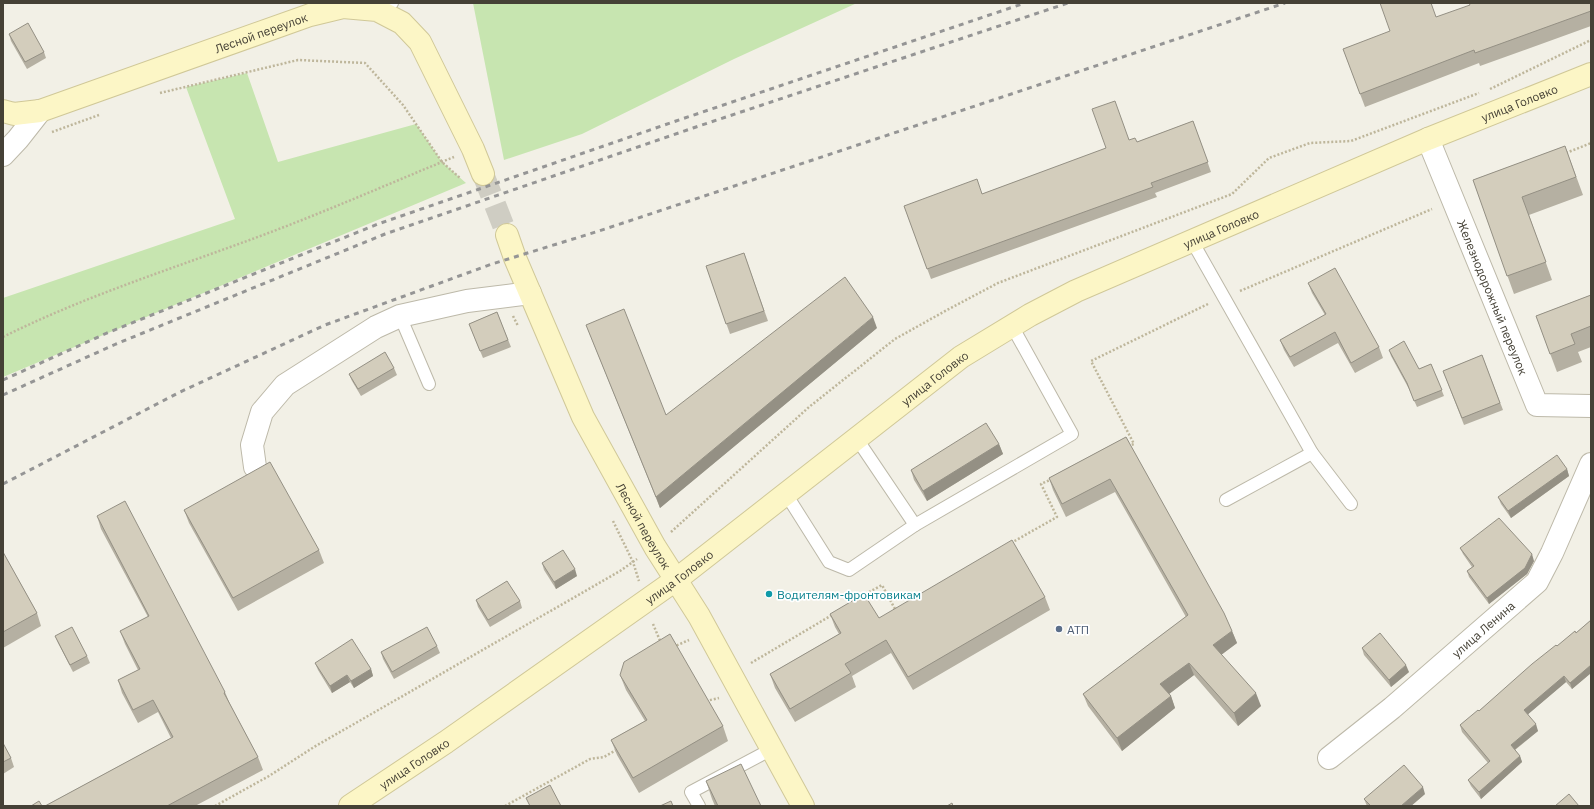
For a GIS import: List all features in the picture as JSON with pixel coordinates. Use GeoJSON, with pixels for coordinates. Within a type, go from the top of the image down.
{"type":"FeatureCollection","features":[{"type":"Feature","properties":{"kind":"main road","name":"Лесной переулок"},"geometry":{"type":"LineString","coordinates":[[3,111],[14,114],[40,111],[310,15],[343,7],[385,7],[420,42],[473,149],[483,174]]}},
{"type":"Feature","properties":{"kind":"main road","name":"улица Головко"},"geometry":{"type":"LineString","coordinates":[[350,806],[446,742],[677,579],[961,357],[1012,326],[1076,291],[1428,139],[1591,74]]}},
{"type":"Feature","properties":{"kind":"main road","name":"Лесной переулок"},"geometry":{"type":"LineString","coordinates":[[506,235],[583,416],[655,547],[677,579],[699,616],[803,806]]}},
{"type":"Feature","properties":{"kind":"street"},"geometry":{"type":"LineString","coordinates":[[3,155],[40,111]]}},
{"type":"Feature","properties":{"kind":"street","name":"Железнодорожный переулок"},"geometry":{"type":"LineString","coordinates":[[1428,139],[1537,405],[1591,406]]}},
{"type":"Feature","properties":{"kind":"street"},"geometry":{"type":"LineString","coordinates":[[255,467],[252,446],[262,412],[285,385],[376,327],[400,316],[467,301],[530,293]]}},
{"type":"Feature","properties":{"kind":"street","name":"улица Ленина"},"geometry":{"type":"LineString","coordinates":[[1329,758],[1392,708],[1537,582],[1552,553],[1591,464]]}},
{"type":"Feature","properties":{"kind":"lane"},"geometry":{"type":"LineString","coordinates":[[1192,241],[1312,453],[1351,504]]}},
{"type":"Feature","properties":{"kind":"lane"},"geometry":{"type":"LineString","coordinates":[[400,316],[429,384]]}},
{"type":"Feature","properties":{"kind":"lane"},"geometry":{"type":"LineString","coordinates":[[786,494],[829,562],[849,570],[915,525],[1072,434],[1012,326]]}},
{"type":"Feature","properties":{"kind":"lane"},"geometry":{"type":"LineString","coordinates":[[857,439],[915,525]]}},
{"type":"Feature","properties":{"kind":"lane"},"geometry":{"type":"LineString","coordinates":[[1226,500],[1312,453]]}},
{"type":"Feature","properties":{"kind":"lane"},"geometry":{"type":"LineString","coordinates":[[699,806],[691,792],[772,748]]}},
{"type":"Feature","properties":{"kind":"path"},"geometry":{"type":"LineString","coordinates":[[158,94],[298,60],[365,63],[403,105],[442,162],[461,179]]}},
{"type":"Feature","properties":{"kind":"path"},"geometry":{"type":"LineString","coordinates":[[18,139],[58,130],[101,115]]}},
{"type":"Feature","properties":{"kind":"path"},"geometry":{"type":"LineString","coordinates":[[1565,154],[1591,143]]}},
{"type":"Feature","properties":{"kind":"path"},"geometry":{"type":"LineString","coordinates":[[3,337],[30,324],[165,270],[272,232],[473,149]]}},
{"type":"Feature","properties":{"kind":"path"},"geometry":{"type":"LineString","coordinates":[[1127,447],[1134,444],[1091,361],[1224,298],[1452,200]]}},
{"type":"Feature","properties":{"kind":"path"},"geometry":{"type":"LineString","coordinates":[[1010,544],[1057,517],[1041,484],[1056,478]]}},
{"type":"Feature","properties":{"kind":"path"},"geometry":{"type":"LineString","coordinates":[[215,806],[269,776],[321,743],[620,571],[655,547],[707,500]]}},
{"type":"Feature","properties":{"kind":"path"},"geometry":{"type":"LineString","coordinates":[[860,598],[882,585],[895,609],[902,605]]}},
{"type":"Feature","properties":{"kind":"path"},"geometry":{"type":"LineString","coordinates":[[700,702],[722,698],[736,684],[750,663],[833,614]]}},
{"type":"Feature","properties":{"kind":"path"},"geometry":{"type":"LineString","coordinates":[[750,663],[754,670]]}},
{"type":"Feature","properties":{"kind":"path"},"geometry":{"type":"LineString","coordinates":[[505,806],[590,759],[604,757],[625,745]]}},
{"type":"Feature","properties":{"kind":"green space"},"geometry":{"type":"Polygon","coordinates":[[[473,3],[857,3],[734,59],[582,134],[504,160],[473,3]]]}},
{"type":"Feature","properties":{"kind":"green space"},"geometry":{"type":"Polygon","coordinates":[[[247,73],[278,162],[416,124],[442,162],[466,183],[3,377],[3,298],[235,219],[186,87],[247,73]]]}},
{"type":"Feature","properties":{"kind":"building"},"geometry":{"type":"Polygon","coordinates":[[[1380,3],[1431,3],[1436,17],[1470,5],[1469,3],[1591,3],[1591,11],[1475,53],[1474,50],[1360,94],[1343,49],[1390,31],[1380,3]]]}},
{"type":"Feature","properties":{"kind":"building"},"geometry":{"type":"Polygon","coordinates":[[[28,23],[44,52],[25,62],[9,34],[28,23]]]}},
{"type":"Feature","properties":{"kind":"building"},"geometry":{"type":"Polygon","coordinates":[[[1115,101],[1129,140],[1135,138],[1137,142],[1193,121],[1208,162],[1151,183],[1153,187],[927,269],[904,206],[977,179],[982,194],[1106,148],[1092,109],[1115,101]]]}},
{"type":"Feature","properties":{"kind":"building"},"geometry":{"type":"Polygon","coordinates":[[[1565,146],[1576,177],[1522,197],[1546,262],[1507,276],[1473,180],[1565,146]]]}},
{"type":"Feature","properties":{"kind":"building"},"geometry":{"type":"Polygon","coordinates":[[[744,253],[764,311],[726,324],[706,266],[744,253]]]}},
{"type":"Feature","properties":{"kind":"building"},"geometry":{"type":"Polygon","coordinates":[[[1335,268],[1379,347],[1351,363],[1335,332],[1290,357],[1280,340],[1326,314],[1308,283],[1335,268]]]}},
{"type":"Feature","properties":{"kind":"building"},"geometry":{"type":"Polygon","coordinates":[[[845,277],[873,317],[656,497],[586,325],[624,309],[666,415],[845,277]]]}},
{"type":"Feature","properties":{"kind":"building"},"geometry":{"type":"Polygon","coordinates":[[[1591,295],[1591,326],[1571,334],[1575,344],[1550,354],[1536,316],[1591,295]]]}},
{"type":"Feature","properties":{"kind":"building"},"geometry":{"type":"Polygon","coordinates":[[[497,312],[508,340],[480,351],[469,324],[497,312]]]}},
{"type":"Feature","properties":{"kind":"building"},"geometry":{"type":"Polygon","coordinates":[[[1404,341],[1419,369],[1431,364],[1442,390],[1414,401],[1407,383],[1389,350],[1404,341]]]}},
{"type":"Feature","properties":{"kind":"building"},"geometry":{"type":"Polygon","coordinates":[[[385,352],[394,368],[358,389],[349,374],[385,352]]]}},
{"type":"Feature","properties":{"kind":"building"},"geometry":{"type":"Polygon","coordinates":[[[1482,355],[1500,403],[1462,418],[1443,371],[1482,355]]]}},
{"type":"Feature","properties":{"kind":"building"},"geometry":{"type":"Polygon","coordinates":[[[986,423],[999,444],[923,491],[911,470],[986,423]]]}},
{"type":"Feature","properties":{"kind":"building"},"geometry":{"type":"Polygon","coordinates":[[[1126,437],[1224,613],[1232,631],[1213,645],[1256,693],[1234,713],[1189,663],[1160,684],[1171,696],[1117,738],[1083,694],[1188,615],[1110,479],[1062,504],[1049,478],[1126,437]]]}},
{"type":"Feature","properties":{"kind":"building"},"geometry":{"type":"Polygon","coordinates":[[[1557,455],[1567,469],[1508,511],[1498,497],[1557,455]]]}},
{"type":"Feature","properties":{"kind":"building"},"geometry":{"type":"Polygon","coordinates":[[[270,462],[319,550],[233,598],[184,510],[270,462]]]}},
{"type":"Feature","properties":{"kind":"building"},"geometry":{"type":"Polygon","coordinates":[[[125,501],[258,757],[167,806],[45,806],[173,737],[153,700],[133,710],[118,680],[140,669],[120,631],[149,616],[97,516],[125,501]]]}},
{"type":"Feature","properties":{"kind":"building"},"geometry":{"type":"Polygon","coordinates":[[[1499,518],[1532,554],[1525,568],[1487,598],[1467,571],[1474,566],[1460,548],[1499,518]]]}},
{"type":"Feature","properties":{"kind":"building"},"geometry":{"type":"Polygon","coordinates":[[[1012,540],[1045,597],[908,677],[886,640],[845,664],[851,673],[790,709],[770,674],[841,633],[830,614],[864,594],[879,618],[1012,540]]]}},
{"type":"Feature","properties":{"kind":"building"},"geometry":{"type":"Polygon","coordinates":[[[563,550],[575,569],[554,582],[542,563],[563,550]]]}},
{"type":"Feature","properties":{"kind":"building"},"geometry":{"type":"Polygon","coordinates":[[[3,552],[37,613],[3,632],[3,552]]]}},
{"type":"Feature","properties":{"kind":"building"},"geometry":{"type":"Polygon","coordinates":[[[507,581],[520,601],[488,620],[476,600],[507,581]]]}},
{"type":"Feature","properties":{"kind":"building"},"geometry":{"type":"Polygon","coordinates":[[[1591,620],[1591,665],[1570,683],[1564,676],[1524,710],[1536,724],[1511,745],[1520,756],[1479,792],[1468,780],[1490,761],[1460,725],[1478,710],[1479,711],[1532,664],[1575,631],[1576,633],[1591,620]]]}},
{"type":"Feature","properties":{"kind":"building"},"geometry":{"type":"Polygon","coordinates":[[[72,627],[87,656],[70,665],[55,636],[72,627]]]}},
{"type":"Feature","properties":{"kind":"building"},"geometry":{"type":"Polygon","coordinates":[[[427,627],[437,646],[392,672],[381,652],[427,627]]]}},
{"type":"Feature","properties":{"kind":"building"},"geometry":{"type":"Polygon","coordinates":[[[1380,633],[1406,665],[1389,680],[1362,648],[1380,633]]]}},
{"type":"Feature","properties":{"kind":"building"},"geometry":{"type":"Polygon","coordinates":[[[670,634],[723,726],[633,778],[611,740],[647,720],[620,675],[624,662],[670,634]]]}},
{"type":"Feature","properties":{"kind":"building"},"geometry":{"type":"Polygon","coordinates":[[[352,639],[371,669],[351,681],[347,675],[330,686],[315,663],[352,639]]]}},
{"type":"Feature","properties":{"kind":"building"},"geometry":{"type":"Polygon","coordinates":[[[3,743],[11,758],[3,762],[3,743]]]}},
{"type":"Feature","properties":{"kind":"building"},"geometry":{"type":"Polygon","coordinates":[[[741,764],[761,806],[718,806],[706,781],[741,764]]]}},
{"type":"Feature","properties":{"kind":"building"},"geometry":{"type":"Polygon","coordinates":[[[1404,765],[1423,787],[1401,806],[1371,806],[1364,799],[1404,765]]]}},
{"type":"Feature","properties":{"kind":"building"},"geometry":{"type":"Polygon","coordinates":[[[550,785],[561,806],[530,806],[526,798],[550,785]]]}},
{"type":"Feature","properties":{"kind":"building"},"geometry":{"type":"Polygon","coordinates":[[[1569,794],[1579,806],[1555,806],[1569,794]]]}},
{"type":"Feature","properties":{"kind":"building"},"geometry":{"type":"Polygon","coordinates":[[[39,801],[42,806],[31,806],[39,801]]]}},
{"type":"Feature","properties":{"kind":"building"},"geometry":{"type":"Polygon","coordinates":[[[671,801],[673,806],[660,806],[671,801]]]}},
{"type":"Feature","properties":{"kind":"tunnel"},"geometry":{"type":"LineString","coordinates":[[483,174],[507,235]]}},
{"type":"Feature","properties":{"kind":"railway"},"geometry":{"type":"LineString","coordinates":[[3,380],[107,333],[378,224],[1025,3]]}},
{"type":"Feature","properties":{"kind":"railway"},"geometry":{"type":"LineString","coordinates":[[3,395],[116,344],[385,234],[693,128],[1068,3]]}},
{"type":"Feature","properties":{"kind":"railway"},"geometry":{"type":"LineString","coordinates":[[3,484],[180,392],[325,325],[492,264],[599,231],[1285,3]]}},
{"type":"Feature","properties":{"kind":"place","name":"Водителям-фронтовикам"},"geometry":{"type":"Point","coordinates":[769,594]}},
{"type":"Feature","properties":{"kind":"place","name":"АТП"},"geometry":{"type":"Point","coordinates":[1059,629]}}]}
